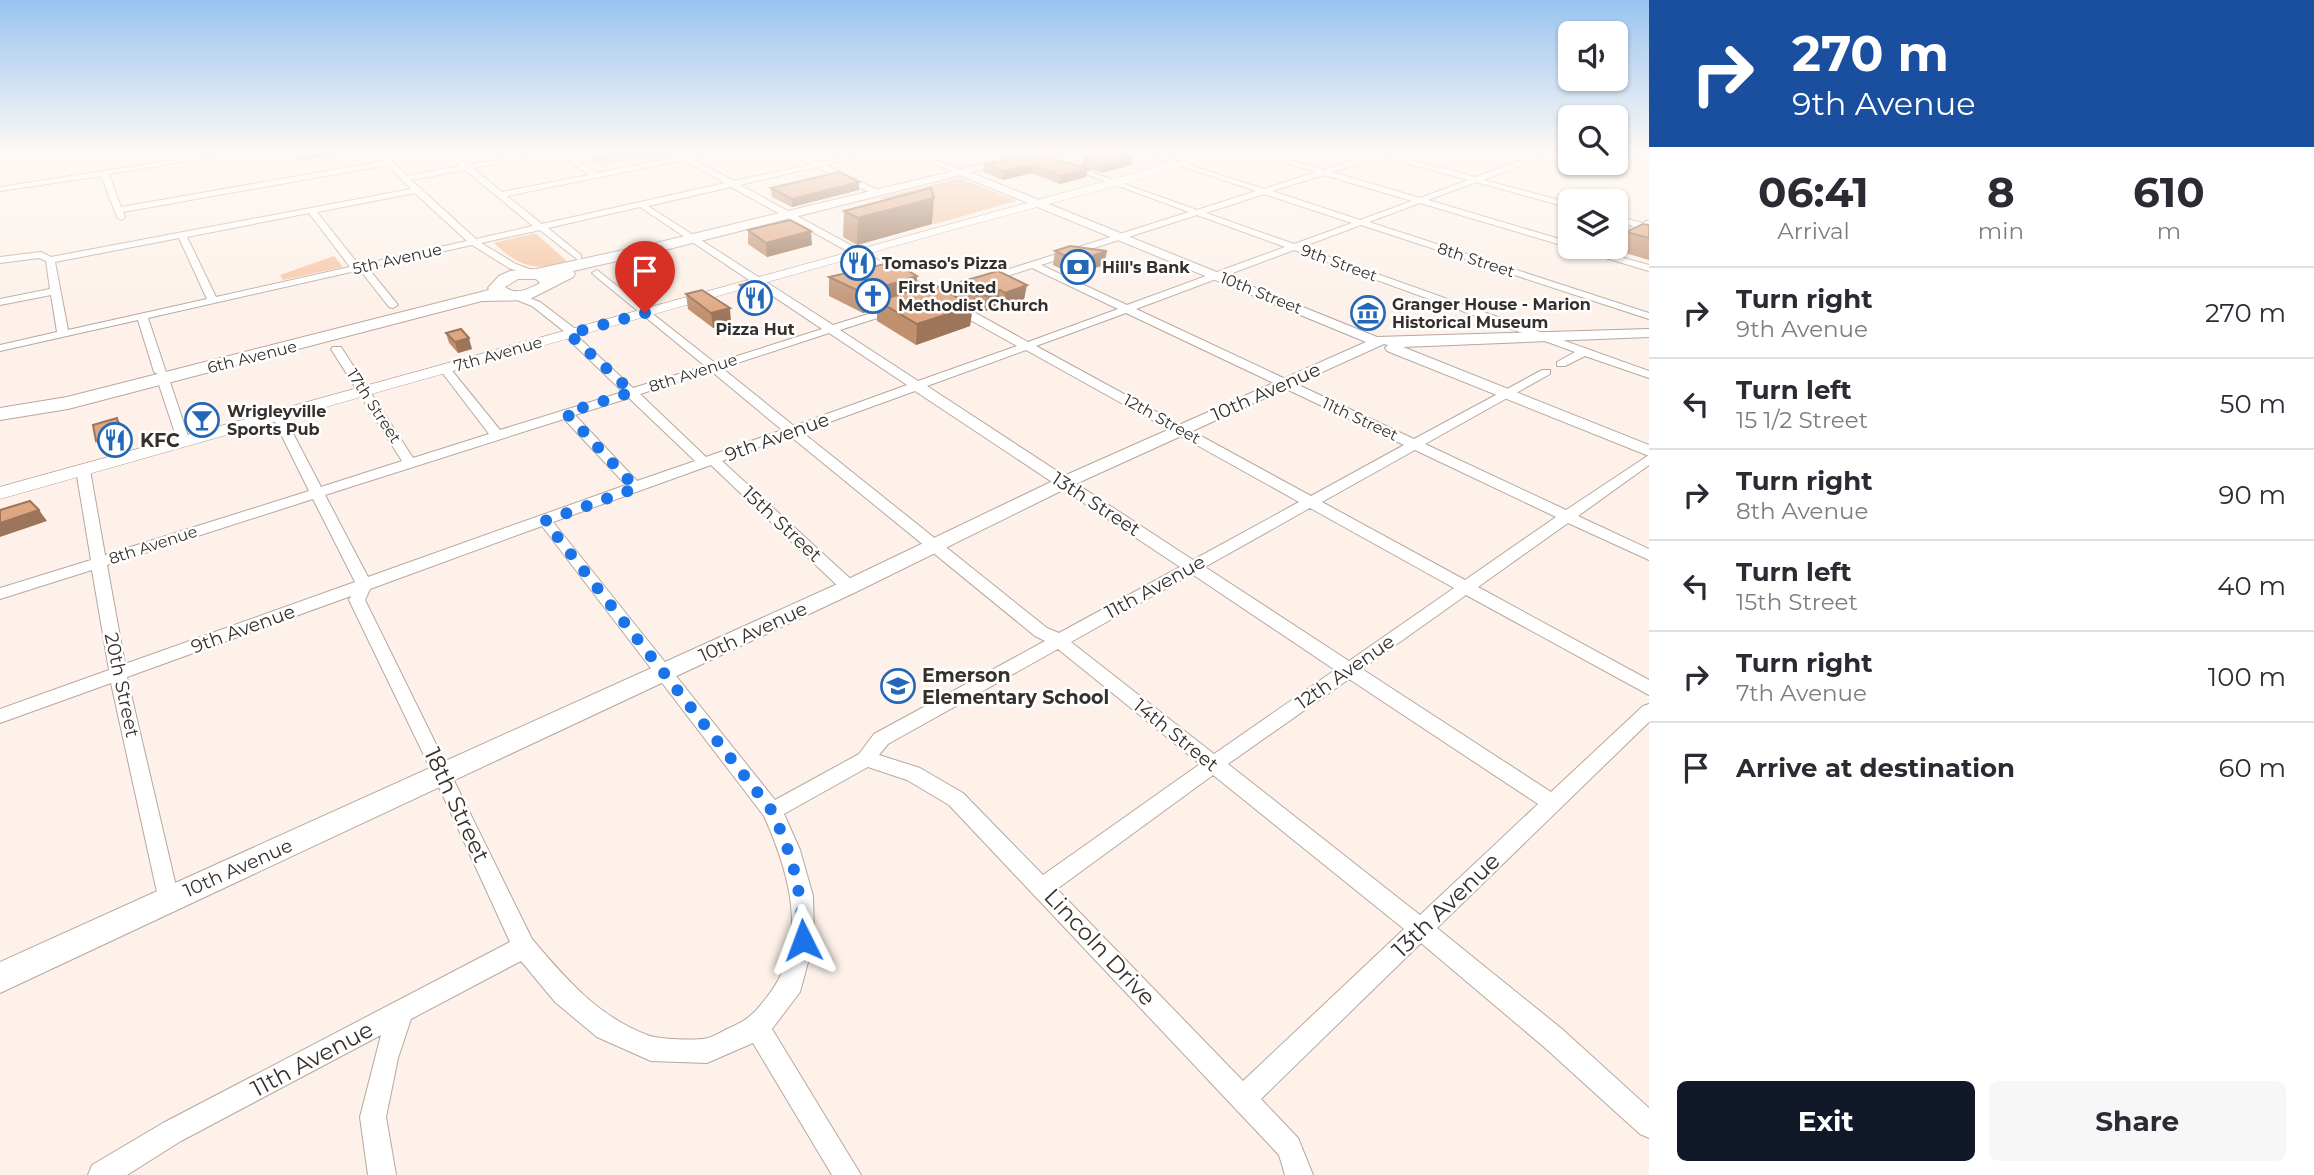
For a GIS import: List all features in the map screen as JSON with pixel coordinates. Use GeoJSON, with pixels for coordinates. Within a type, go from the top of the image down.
{"type":"FeatureCollection","features":[{"type":"Feature","properties":{"kind":"main road"},"geometry":{"type":"LineString","coordinates":[[503,289],[822,207]]}},
{"type":"Feature","properties":{"kind":"main road","name":"7th Avenue"},"geometry":{"type":"LineString","coordinates":[[0,494],[1023,207]]}},
{"type":"Feature","properties":{"kind":"main road","name":"6th Avenue"},"geometry":{"type":"LineString","coordinates":[[0,407],[161,375],[503,289]]}},
{"type":"Feature","properties":{"kind":"main road","name":"6th Avenue"},"geometry":{"type":"LineString","coordinates":[[0,414],[68,403],[161,375]]}},
{"type":"Feature","properties":{"kind":"street"},"geometry":{"type":"LineString","coordinates":[[117,207],[119,213],[152,207]]}},
{"type":"Feature","properties":{"kind":"street"},"geometry":{"type":"LineString","coordinates":[[0,260],[41,256],[50,260],[333,207]]}},
{"type":"Feature","properties":{"kind":"street"},"geometry":{"type":"LineString","coordinates":[[437,207],[491,256],[540,281]]}},
{"type":"Feature","properties":{"kind":"street"},"geometry":{"type":"LineString","coordinates":[[516,207],[578,257]]}},
{"type":"Feature","properties":{"kind":"street","name":"5th Avenue"},"geometry":{"type":"LineString","coordinates":[[0,348],[628,207]]}},
{"type":"Feature","properties":{"kind":"street","name":"13th Street"},"geometry":{"type":"LineString","coordinates":[[644,207],[1552,803]]}},
{"type":"Feature","properties":{"kind":"street","name":"12th Street"},"geometry":{"type":"LineString","coordinates":[[774,207],[1649,688]]}},
{"type":"Feature","properties":{"kind":"street","name":"10th Street"},"geometry":{"type":"LineString","coordinates":[[1047,207],[1649,451]]}},
{"type":"Feature","properties":{"kind":"street","name":"9th Street"},"geometry":{"type":"LineString","coordinates":[[1183,207],[1649,376]]}},
{"type":"Feature","properties":{"kind":"street","name":"8th Avenue"},"geometry":{"type":"LineString","coordinates":[[0,594],[1213,207]]}},
{"type":"Feature","properties":{"kind":"street","name":"8th Street"},"geometry":{"type":"LineString","coordinates":[[1313,207],[1649,316]]}},
{"type":"Feature","properties":{"kind":"street","name":"9th Avenue"},"geometry":{"type":"LineString","coordinates":[[0,716],[1028,346],[1401,207]]}},
{"type":"Feature","properties":{"kind":"street"},"geometry":{"type":"LineString","coordinates":[[1442,207],[1558,241]]}},
{"type":"Feature","properties":{"kind":"street"},"geometry":{"type":"LineString","coordinates":[[312,211],[393,305]]}},
{"type":"Feature","properties":{"kind":"street"},"geometry":{"type":"LineString","coordinates":[[1628,221],[1647,225]]}},
{"type":"Feature","properties":{"kind":"street"},"geometry":{"type":"LineString","coordinates":[[1628,233],[1647,225]]}},
{"type":"Feature","properties":{"kind":"street"},"geometry":{"type":"LineString","coordinates":[[182,236],[213,300]]}},
{"type":"Feature","properties":{"kind":"street"},"geometry":{"type":"LineString","coordinates":[[491,256],[502,272],[503,289]]}},
{"type":"Feature","properties":{"kind":"street"},"geometry":{"type":"LineString","coordinates":[[1622,259],[1649,268]]}},
{"type":"Feature","properties":{"kind":"street"},"geometry":{"type":"LineString","coordinates":[[50,260],[63,334]]}},
{"type":"Feature","properties":{"kind":"street","name":"11th Street"},"geometry":{"type":"LineString","coordinates":[[1033,265],[1649,555]]}},
{"type":"Feature","properties":{"kind":"street","name":"14th Street"},"geometry":{"type":"LineString","coordinates":[[597,273],[1041,632],[1058,640],[1421,929],[1553,1038],[1649,1125]]}},
{"type":"Feature","properties":{"kind":"street","name":"15th Street"},"geometry":{"type":"LineString","coordinates":[[540,281],[543,296],[571,334],[849,587]]}},
{"type":"Feature","properties":{"kind":"street","name":"15th Street"},"geometry":{"type":"LineString","coordinates":[[503,289],[556,317]]}},
{"type":"Feature","properties":{"kind":"street"},"geometry":{"type":"LineString","coordinates":[[0,302],[54,291]]}},
{"type":"Feature","properties":{"kind":"street"},"geometry":{"type":"LineString","coordinates":[[142,316],[184,442]]}},
{"type":"Feature","properties":{"kind":"street","name":"10th Avenue"},"geometry":{"type":"LineString","coordinates":[[0,978],[849,587],[1063,483],[1283,383],[1353,355],[1389,344],[1649,333]]}},
{"type":"Feature","properties":{"kind":"street","name":"17th Street"},"geometry":{"type":"LineString","coordinates":[[337,349],[411,463]]}},
{"type":"Feature","properties":{"kind":"street"},"geometry":{"type":"LineString","coordinates":[[1562,364],[1584,352]]}},
{"type":"Feature","properties":{"kind":"street"},"geometry":{"type":"LineString","coordinates":[[445,369],[497,435]]}},
{"type":"Feature","properties":{"kind":"street","name":"11th Avenue"},"geometry":{"type":"LineString","coordinates":[[772,811],[866,759],[881,739],[1546,372]]}},
{"type":"Feature","properties":{"kind":"street"},"geometry":{"type":"LineString","coordinates":[[566,413],[636,488]]}},
{"type":"Feature","properties":{"kind":"street","name":"18th Street"},"geometry":{"type":"LineString","coordinates":[[278,416],[364,585],[357,600],[524,947],[563,994],[606,1028],[651,1049],[707,1051],[758,1028]]}},
{"type":"Feature","properties":{"kind":"street","name":"12th Avenue"},"geometry":{"type":"LineString","coordinates":[[1043,887],[1649,459]]}},
{"type":"Feature","properties":{"kind":"street","name":"20th Street"},"geometry":{"type":"LineString","coordinates":[[83,470],[118,674],[169,899]]}},
{"type":"Feature","properties":{"kind":"street"},"geometry":{"type":"LineString","coordinates":[[545,521],[772,811],[790,850],[802,896],[803,940],[792,984],[758,1028],[847,1175]]}},
{"type":"Feature","properties":{"kind":"street","name":"13th Avenue"},"geometry":{"type":"LineString","coordinates":[[1243,1098],[1649,711]]}},
{"type":"Feature","properties":{"kind":"street","name":"Lincoln Drive"},"geometry":{"type":"LineString","coordinates":[[866,759],[913,774],[956,799],[1289,1147],[1299,1175]]}},
{"type":"Feature","properties":{"kind":"street","name":"11th Avenue"},"geometry":{"type":"LineString","coordinates":[[102,1175],[172,1132],[524,947]]}},
{"type":"Feature","properties":{"kind":"street"},"geometry":{"type":"LineString","coordinates":[[382,1175],[373,1117],[386,1058],[401,1012]]}},
{"type":"Feature","properties":{"kind":"shaded area"},"geometry":{"type":"Polygon","coordinates":[[[898,207],[995,207],[935,224],[898,207]]]}},
{"type":"Feature","properties":{"kind":"shaded area"},"geometry":{"type":"Polygon","coordinates":[[[535,233],[569,263],[546,267],[528,265],[511,257],[494,243],[535,233]]]}},
{"type":"Feature","properties":{"kind":"shaded area"},"geometry":{"type":"Polygon","coordinates":[[[334,256],[343,267],[283,280],[280,275],[334,256]]]}},
{"type":"Feature","properties":{"kind":"building"},"geometry":{"type":"Polygon","coordinates":[[[860,207],[900,207],[858,218],[844,211],[860,207]]]}},
{"type":"Feature","properties":{"kind":"building"},"geometry":{"type":"Polygon","coordinates":[[[790,220],[811,231],[766,243],[748,230],[790,220]]]}},
{"type":"Feature","properties":{"kind":"building"},"geometry":{"type":"Polygon","coordinates":[[[1643,224],[1649,225],[1649,238],[1628,233],[1643,224]]]}},
{"type":"Feature","properties":{"kind":"building"},"geometry":{"type":"Polygon","coordinates":[[[1070,246],[1107,251],[1077,261],[1055,251],[1070,246]]]}},
{"type":"Feature","properties":{"kind":"building"},"geometry":{"type":"Polygon","coordinates":[[[893,262],[917,276],[863,293],[829,277],[893,262]]]}},
{"type":"Feature","properties":{"kind":"building"},"geometry":{"type":"Polygon","coordinates":[[[998,271],[1027,285],[1005,293],[1000,290],[988,296],[977,295],[959,285],[960,282],[998,271]]]}},
{"type":"Feature","properties":{"kind":"building"},"geometry":{"type":"Polygon","coordinates":[[[754,282],[769,291],[755,295],[740,285],[754,282]]]}},
{"type":"Feature","properties":{"kind":"building"},"geometry":{"type":"Polygon","coordinates":[[[933,284],[973,306],[917,324],[878,301],[933,284]]]}},
{"type":"Feature","properties":{"kind":"building"},"geometry":{"type":"Polygon","coordinates":[[[702,290],[730,308],[711,313],[686,294],[702,290]]]}},
{"type":"Feature","properties":{"kind":"building"},"geometry":{"type":"Polygon","coordinates":[[[461,329],[469,338],[455,342],[446,333],[461,329]]]}},
{"type":"Feature","properties":{"kind":"building"},"geometry":{"type":"Polygon","coordinates":[[[117,418],[120,435],[96,441],[93,425],[117,418]]]}},
{"type":"Feature","properties":{"kind":"building"},"geometry":{"type":"Polygon","coordinates":[[[30,501],[39,510],[0,523],[0,510],[30,501]]]}},
{"type":"Feature","properties":{"kind":"place","name":"Tomaso's Pizza"},"geometry":{"type":"Point","coordinates":[858,263]}},
{"type":"Feature","properties":{"kind":"place","name":"Hill's Bank"},"geometry":{"type":"Point","coordinates":[1078,267]}},
{"type":"Feature","properties":{"kind":"place","name":"First United Methodist Church"},"geometry":{"type":"Point","coordinates":[873,296]}},
{"type":"Feature","properties":{"kind":"place","name":"Pizza Hut"},"geometry":{"type":"Point","coordinates":[755,298]}},
{"type":"Feature","properties":{"kind":"place","name":"Granger House - Marion Historical Museum"},"geometry":{"type":"Point","coordinates":[1368,313]}},
{"type":"Feature","properties":{"kind":"place","name":"Wrigleyville Sports Pub"},"geometry":{"type":"Point","coordinates":[202,420]}},
{"type":"Feature","properties":{"kind":"place","name":"KFC"},"geometry":{"type":"Point","coordinates":[115,440]}},
{"type":"Feature","properties":{"kind":"place","name":"Emerson Elementary School"},"geometry":{"type":"Point","coordinates":[898,686]}},
{"type":"Feature","properties":{"kind":"route"},"geometry":{"type":"LineString","coordinates":[[645,313],[569,334],[632,392],[566,413],[636,488],[545,521],[772,811],[790,850],[802,896],[803,940]]}}]}
